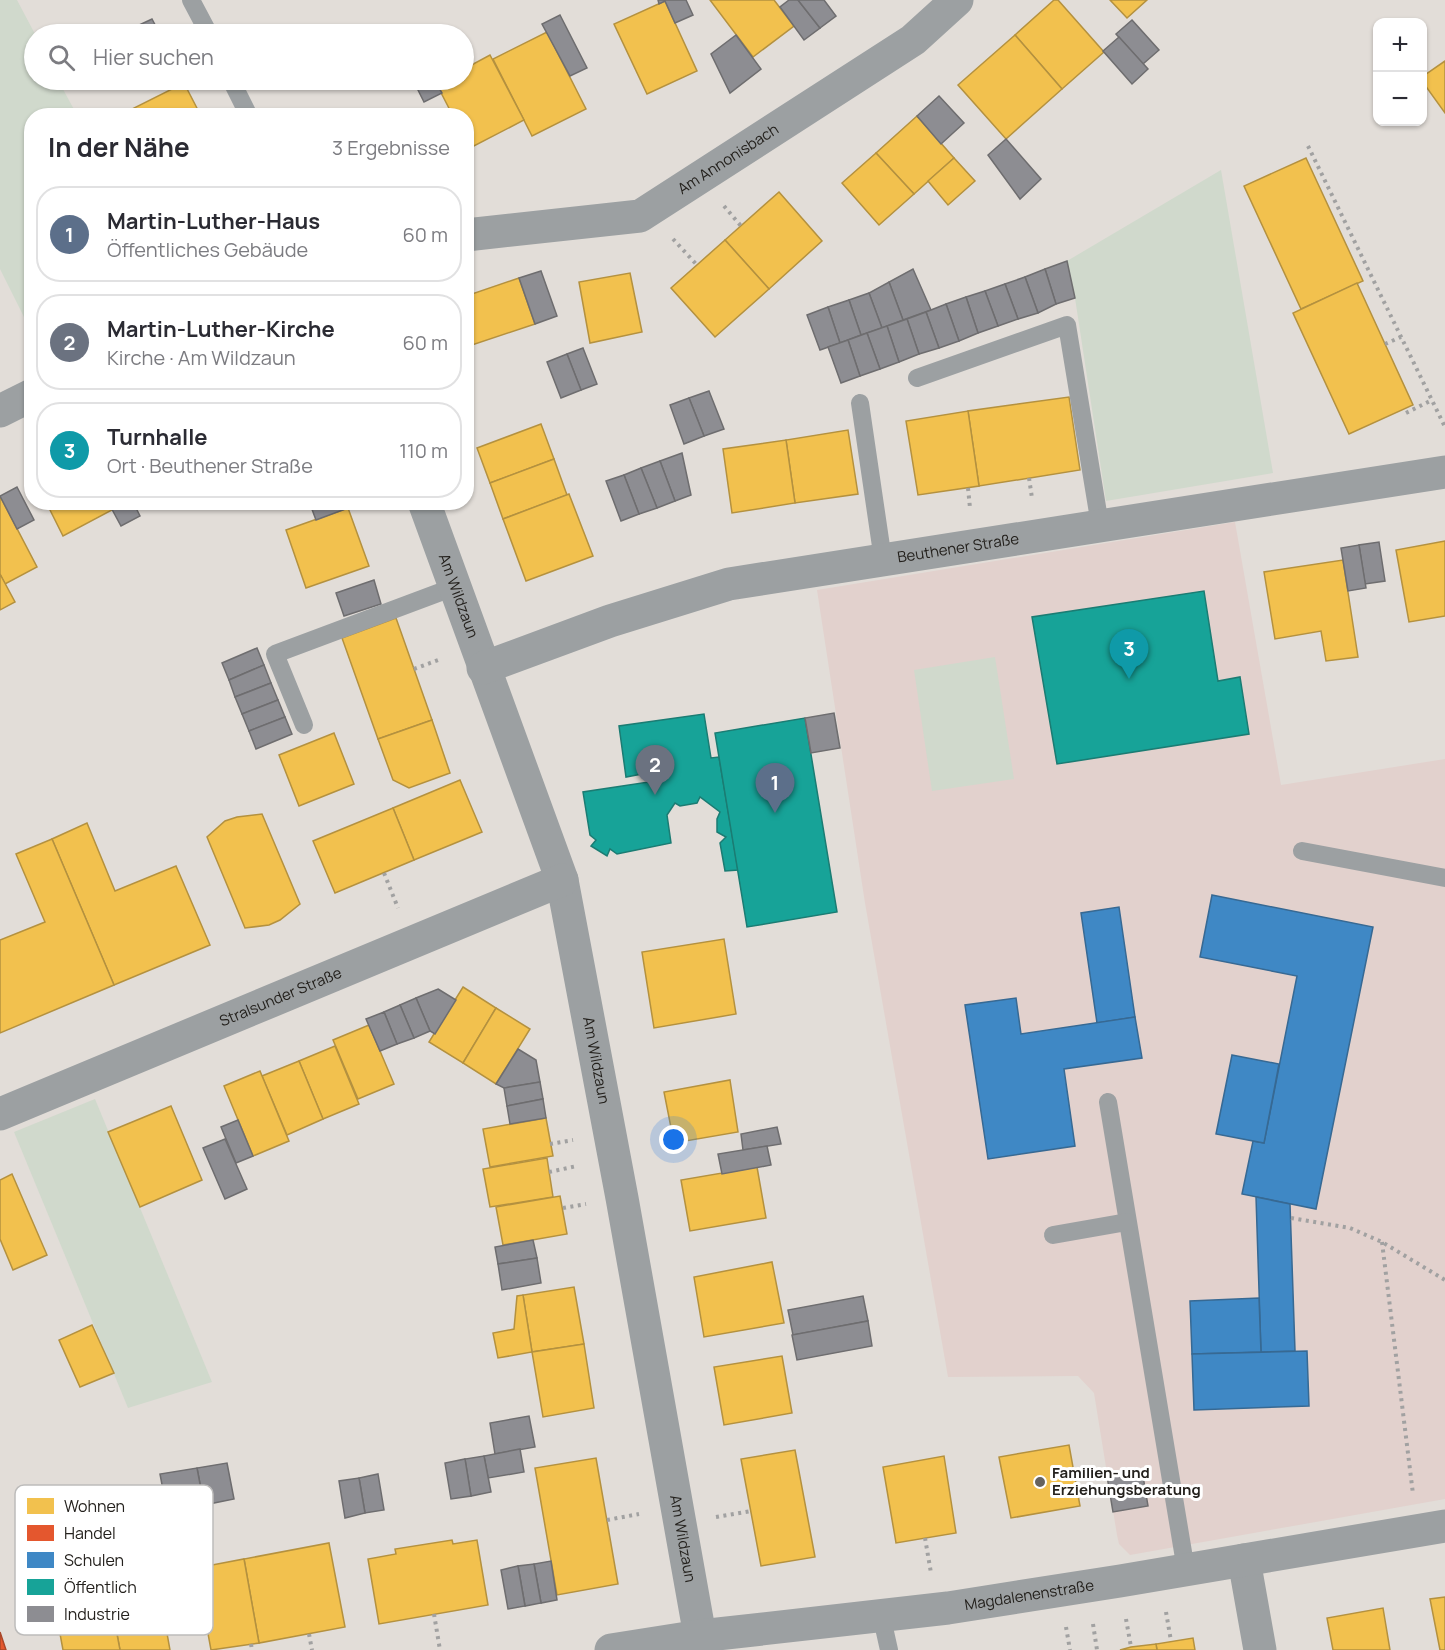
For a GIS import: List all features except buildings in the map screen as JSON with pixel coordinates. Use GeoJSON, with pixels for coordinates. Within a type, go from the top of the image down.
{"type":"FeatureCollection","features":[{"type":"Feature","properties":{"kind":"street","name":"Am Annonisbach"},"geometry":{"type":"LineString","coordinates":[[474,234],[640,216],[913,40],[957,0]]}},
{"type":"Feature","properties":{"kind":"street"},"geometry":{"type":"LineString","coordinates":[[0,411],[24,399]]}},
{"type":"Feature","properties":{"kind":"street","name":"Beuthener Straße"},"geometry":{"type":"LineString","coordinates":[[483,668],[610,621],[729,584],[1445,472]]}},
{"type":"Feature","properties":{"kind":"street","name":"Am Wildzaun"},"geometry":{"type":"LineString","coordinates":[[427,510],[562,880],[700,1636]]}},
{"type":"Feature","properties":{"kind":"street","name":"Stralsunder Straße"},"geometry":{"type":"LineString","coordinates":[[0,1114],[562,880]]}},
{"type":"Feature","properties":{"kind":"street","name":"Magdalenenstraße"},"geometry":{"type":"LineString","coordinates":[[611,1650],[700,1636],[948,1608],[1431,1528]]}},
{"type":"Feature","properties":{"kind":"street"},"geometry":{"type":"LineString","coordinates":[[1244,1560],[1260,1650]]}},
{"type":"Feature","properties":{"kind":"lane"},"geometry":{"type":"LineString","coordinates":[[191,0],[204,24]]}},
{"type":"Feature","properties":{"kind":"lane"},"geometry":{"type":"LineString","coordinates":[[236,90],[245,108]]}},
{"type":"Feature","properties":{"kind":"lane"},"geometry":{"type":"LineString","coordinates":[[917,378],[1067,325],[1100,525]]}},
{"type":"Feature","properties":{"kind":"lane"},"geometry":{"type":"LineString","coordinates":[[860,403],[883,560]]}},
{"type":"Feature","properties":{"kind":"lane"},"geometry":{"type":"LineString","coordinates":[[304,725],[275,654],[454,587]]}},
{"type":"Feature","properties":{"kind":"lane"},"geometry":{"type":"LineString","coordinates":[[1302,851],[1445,878]]}},
{"type":"Feature","properties":{"kind":"lane"},"geometry":{"type":"LineString","coordinates":[[1108,1102],[1185,1570]]}},
{"type":"Feature","properties":{"kind":"lane"},"geometry":{"type":"LineString","coordinates":[[1053,1235],[1127,1222]]}},
{"type":"Feature","properties":{"kind":"lane"},"geometry":{"type":"LineString","coordinates":[[881,1614],[889,1650]]}},
{"type":"Feature","properties":{"kind":"path"},"geometry":{"type":"LineString","coordinates":[[1308,146],[1445,427]]}},
{"type":"Feature","properties":{"kind":"path"},"geometry":{"type":"LineString","coordinates":[[1334,218],[1341,215]]}},
{"type":"Feature","properties":{"kind":"path"},"geometry":{"type":"LineString","coordinates":[[1385,344],[1401,337]]}},
{"type":"Feature","properties":{"kind":"path"},"geometry":{"type":"LineString","coordinates":[[1406,413],[1432,400]]}},
{"type":"Feature","properties":{"kind":"path"},"geometry":{"type":"LineString","coordinates":[[1291,1218],[1350,1228],[1382,1242],[1445,1280]]}},
{"type":"Feature","properties":{"kind":"path"},"geometry":{"type":"LineString","coordinates":[[1382,1242],[1431,1528]]}},
{"type":"Feature","properties":{"kind":"path"},"geometry":{"type":"LineString","coordinates":[[434,1614],[440,1650]]}},
{"type":"Feature","properties":{"kind":"path"},"geometry":{"type":"LineString","coordinates":[[309,1634],[312,1650]]}},
{"type":"Feature","properties":{"kind":"path"},"geometry":{"type":"LineString","coordinates":[[251,1644],[252,1650]]}},
{"type":"Feature","properties":{"kind":"shaded area"},"geometry":{"type":"Polygon","coordinates":[[[0,0],[17,0],[30,24],[24,24],[24,90],[63,90],[73,108],[24,108],[24,317],[0,269],[0,0]]]}},
{"type":"Feature","properties":{"kind":"shaded area"},"geometry":{"type":"Polygon","coordinates":[[[1221,170],[1273,473],[1106,501],[1075,298],[1067,261],[1221,170]]]}},
{"type":"Feature","properties":{"kind":"shaded area"},"geometry":{"type":"Polygon","coordinates":[[[1235,522],[1281,785],[1445,759],[1445,1499],[1130,1555],[1119,1544],[1117,1535],[1094,1393],[1078,1376],[948,1377],[865,903],[817,590],[1235,522]]]}},
{"type":"Feature","properties":{"kind":"shaded area"},"geometry":{"type":"Polygon","coordinates":[[[995,657],[1014,779],[932,791],[914,670],[995,657]]]}},
{"type":"Feature","properties":{"kind":"shaded area"},"geometry":{"type":"Polygon","coordinates":[[[95,1099],[212,1382],[128,1408],[14,1132],[95,1099]]]}},
{"type":"Feature","properties":{"kind":"place","name":"Turnhalle"},"geometry":{"type":"Point","coordinates":[1129,679]}},
{"type":"Feature","properties":{"kind":"place","name":"Martin-Luther-Kirche"},"geometry":{"type":"Point","coordinates":[655,795]}},
{"type":"Feature","properties":{"kind":"place","name":"Martin-Luther-Haus"},"geometry":{"type":"Point","coordinates":[775,813]}},
{"type":"Feature","properties":{"kind":"place","name":"Familien- und Erziehungsberatung"},"geometry":{"type":"Point","coordinates":[1040,1482]}}]}
